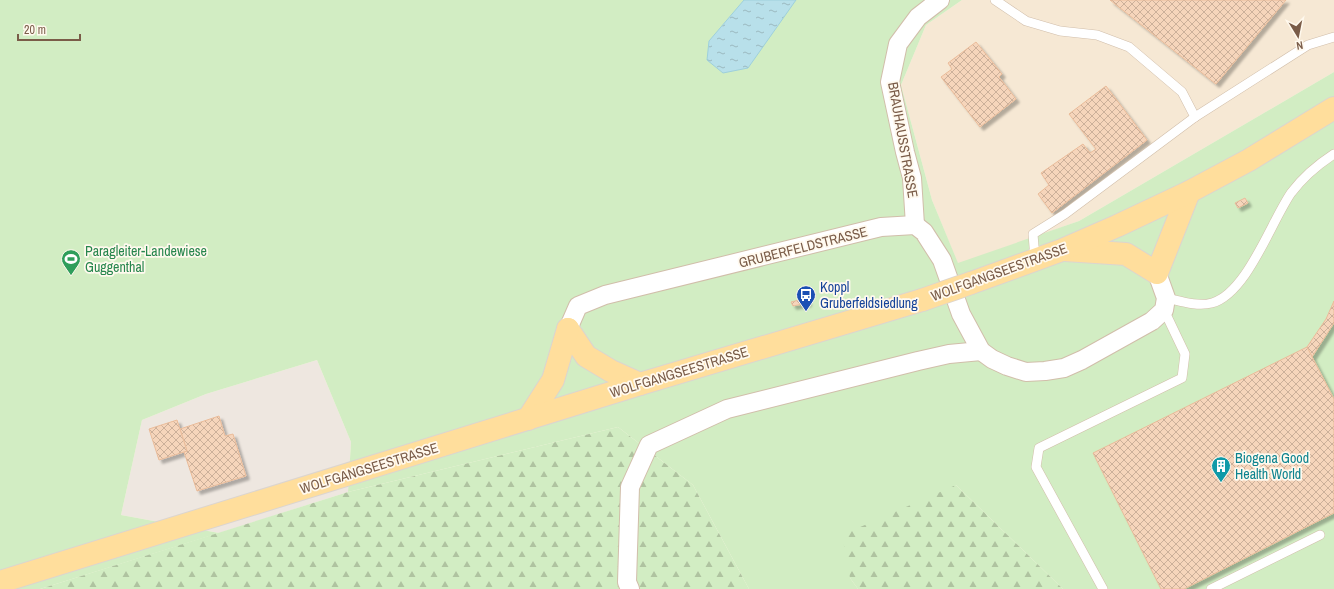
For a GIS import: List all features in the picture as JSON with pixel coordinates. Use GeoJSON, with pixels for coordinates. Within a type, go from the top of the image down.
{"type":"FeatureCollection","features":[{"type":"Feature","properties":{"kind":"main road","name":"WOLFGANGSEESTRASSE"},"geometry":{"type":"LineString","coordinates":[[0,582],[640,384],[922,300],[971,283],[1062,250],[1189,192],[1249,160],[1334,108]]}},
{"type":"Feature","properties":{"kind":"main road"},"geometry":{"type":"LineString","coordinates":[[1062,250],[1126,254],[1157,273],[1189,192]]}},
{"type":"Feature","properties":{"kind":"main road"},"geometry":{"type":"LineString","coordinates":[[568,329],[586,356],[611,372],[640,384]]}},
{"type":"Feature","properties":{"kind":"main road"},"geometry":{"type":"LineString","coordinates":[[528,419],[553,380],[568,329]]}},
{"type":"Feature","properties":{"kind":"street","name":"BRAUHAUSSTRASSE"},"geometry":{"type":"LineString","coordinates":[[915,225],[912,178],[890,82],[898,44],[918,17],[940,0]]}},
{"type":"Feature","properties":{"kind":"street","name":"GRUBERFELDSTRASSE"},"geometry":{"type":"LineString","coordinates":[[568,329],[578,306],[605,295],[881,228],[915,225]]}},
{"type":"Feature","properties":{"kind":"street"},"geometry":{"type":"LineString","coordinates":[[915,225],[924,232],[942,260],[962,314],[981,351],[992,359],[1026,372],[1064,368],[1082,360],[1152,321],[1165,304],[1157,273]]}},
{"type":"Feature","properties":{"kind":"street"},"geometry":{"type":"LineString","coordinates":[[630,589],[627,582],[630,487],[650,445],[727,409],[918,361],[949,354],[981,351]]}},
{"type":"Feature","properties":{"kind":"lane"},"geometry":{"type":"LineString","coordinates":[[995,0],[1026,21],[1060,31],[1097,35],[1129,47],[1182,92],[1196,118]]}},
{"type":"Feature","properties":{"kind":"lane"},"geometry":{"type":"LineString","coordinates":[[1035,260],[1033,234],[1065,214],[1196,118],[1308,46],[1334,37]]}},
{"type":"Feature","properties":{"kind":"lane"},"geometry":{"type":"LineString","coordinates":[[1104,589],[1036,467],[1039,448],[1182,378],[1185,354],[1165,304],[1212,303],[1232,291],[1239,283],[1261,248],[1291,194],[1314,167],[1334,154]]}},
{"type":"Feature","properties":{"kind":"lane"},"geometry":{"type":"LineString","coordinates":[[1211,589],[1320,535]]}},
{"type":"Feature","properties":{"kind":"shaded area"},"geometry":{"type":"Polygon","coordinates":[[[962,0],[1334,0],[1334,72],[1079,221],[958,264],[932,200],[901,85],[926,25],[962,0]]]}},
{"type":"Feature","properties":{"kind":"shaded area"},"geometry":{"type":"Polygon","coordinates":[[[317,360],[351,442],[348,492],[219,533],[121,515],[142,420],[206,394],[317,360]]]}},
{"type":"Feature","properties":{"kind":"green space"},"geometry":{"type":"Polygon","coordinates":[[[0,0],[962,0],[926,25],[901,85],[932,200],[958,263],[1079,221],[1334,72],[1334,589],[1063,589],[956,485],[850,578],[858,589],[749,589],[693,485],[618,427],[348,492],[351,442],[317,360],[206,394],[142,420],[121,515],[219,533],[40,589],[0,589],[0,0]]]}},
{"type":"Feature","properties":{"kind":"green space"},"geometry":{"type":"Polygon","coordinates":[[[618,427],[693,485],[749,589],[40,589],[348,492],[618,427]]]}},
{"type":"Feature","properties":{"kind":"green space"},"geometry":{"type":"Polygon","coordinates":[[[956,485],[1063,589],[858,589],[850,578],[842,535],[956,485]]]}},
{"type":"Feature","properties":{"kind":"water"},"geometry":{"type":"Polygon","coordinates":[[[744,0],[796,0],[748,68],[723,73],[707,60],[709,41],[744,0]]]}},
{"type":"Feature","properties":{"kind":"building"},"geometry":{"type":"Polygon","coordinates":[[[1110,0],[1286,0],[1216,84],[1110,0]]]}},
{"type":"Feature","properties":{"kind":"building"},"geometry":{"type":"Polygon","coordinates":[[[976,42],[1002,74],[999,77],[1016,99],[980,127],[941,77],[952,69],[948,63],[976,42]]]}},
{"type":"Feature","properties":{"kind":"building"},"geometry":{"type":"Polygon","coordinates":[[[1106,86],[1147,140],[1052,213],[1038,194],[1049,185],[1041,173],[1083,144],[1090,153],[1096,149],[1069,114],[1106,86]]]}},
{"type":"Feature","properties":{"kind":"building"},"geometry":{"type":"Polygon","coordinates":[[[1245,198],[1248,203],[1238,208],[1235,203],[1245,198]]]}},
{"type":"Feature","properties":{"kind":"building"},"geometry":{"type":"Polygon","coordinates":[[[807,298],[808,303],[793,306],[791,302],[807,298]]]}},
{"type":"Feature","properties":{"kind":"building"},"geometry":{"type":"Polygon","coordinates":[[[1334,301],[1334,323],[1312,357],[1307,347],[1326,319],[1334,301]]]}},
{"type":"Feature","properties":{"kind":"building","name":"Biogena Good Health World"},"geometry":{"type":"Polygon","coordinates":[[[1307,347],[1334,399],[1334,513],[1184,589],[1161,589],[1093,453],[1307,347]]]}},
{"type":"Feature","properties":{"kind":"building"},"geometry":{"type":"Polygon","coordinates":[[[219,416],[225,436],[233,434],[246,476],[197,491],[184,452],[187,451],[180,429],[219,416]]]}},
{"type":"Feature","properties":{"kind":"building"},"geometry":{"type":"Polygon","coordinates":[[[177,420],[187,451],[159,460],[149,429],[177,420]]]}},
{"type":"Feature","properties":{"kind":"place","name":"Paragleiter-Landewiese Guggenthal"},"geometry":{"type":"Point","coordinates":[71,276]}},
{"type":"Feature","properties":{"kind":"place","name":"Koppl Gruberfeldsiedlung"},"geometry":{"type":"Point","coordinates":[806,312]}},
{"type":"Feature","properties":{"kind":"place","name":"Biogena Good Health World"},"geometry":{"type":"Point","coordinates":[1221,483]}}]}
